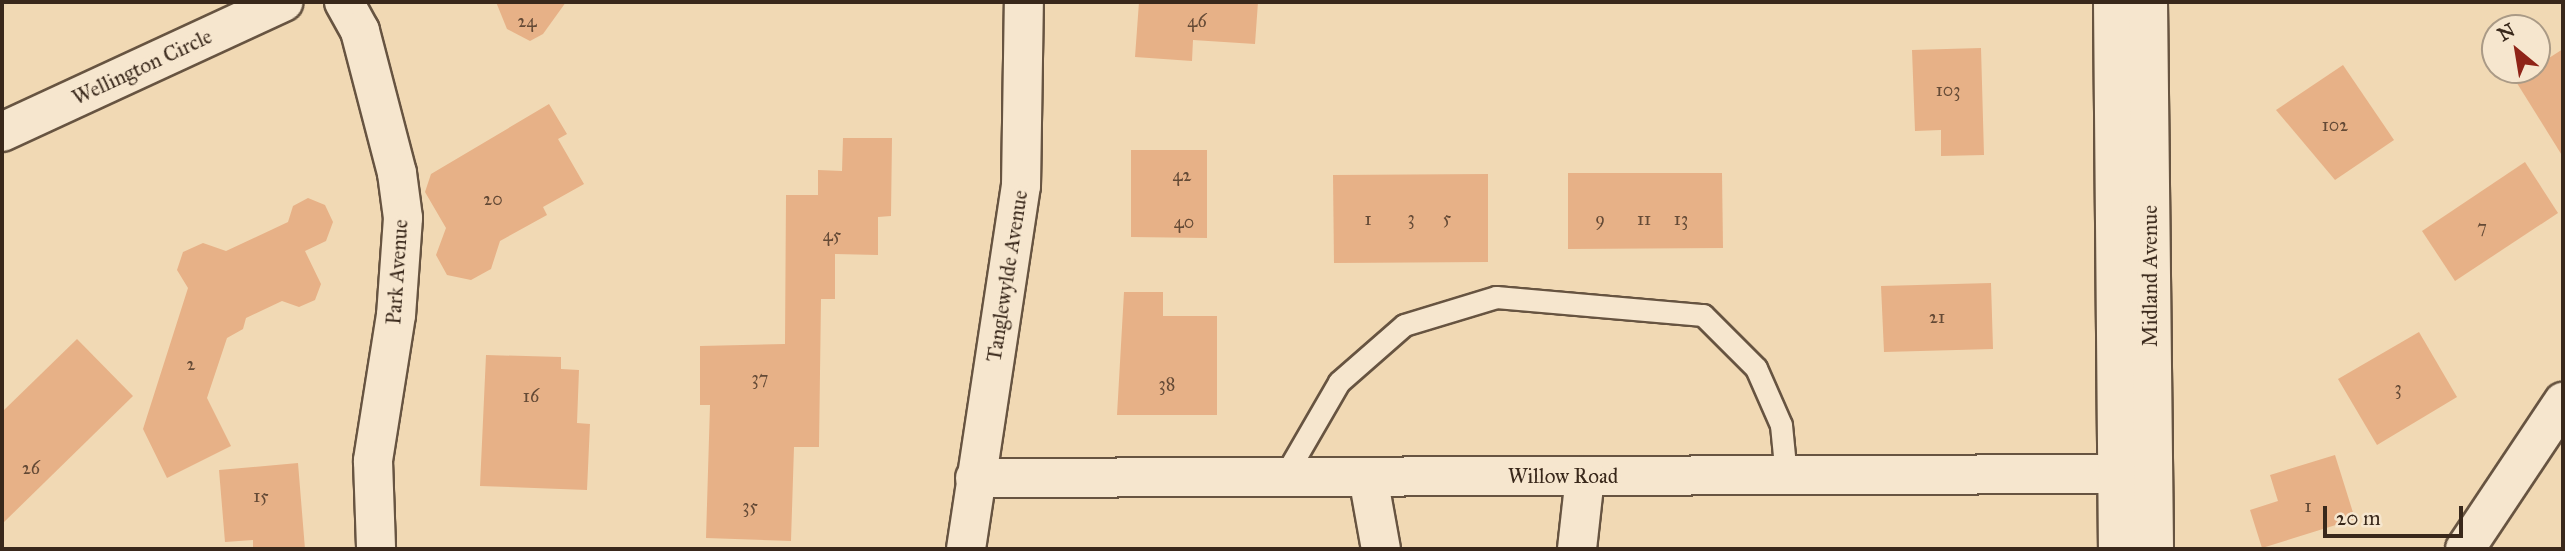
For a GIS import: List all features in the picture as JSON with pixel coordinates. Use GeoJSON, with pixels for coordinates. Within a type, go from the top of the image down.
{"type":"FeatureCollection","features":[{"type":"Feature","properties":{"kind":"street","name":"Wellington Circle"},"geometry":{"type":"LineString","coordinates":[[2,132],[283,2]]}},
{"type":"Feature","properties":{"kind":"street","name":"Park Avenue"},"geometry":{"type":"LineString","coordinates":[[344,2],[360,31],[397,173],[403,218],[396,316],[373,461],[376,549]]}},
{"type":"Feature","properties":{"kind":"street","name":"Tanglewylde Avenue"},"geometry":{"type":"LineString","coordinates":[[966,549],[1021,186],[1024,2]]}},
{"type":"Feature","properties":{"kind":"street","name":"Midland Avenue"},"geometry":{"type":"LineString","coordinates":[[2113,2],[2133,474],[2154,549]]}},
{"type":"Feature","properties":{"kind":"street","name":"Midland Avenue"},"geometry":{"type":"LineString","coordinates":[[2118,549],[2133,474],[2148,2]]}},
{"type":"Feature","properties":{"kind":"street"},"geometry":{"type":"LineString","coordinates":[[2465,549],[2563,402]]}},
{"type":"Feature","properties":{"kind":"street","name":"Willow Road"},"geometry":{"type":"LineString","coordinates":[[975,478],[2133,474]]}},
{"type":"Feature","properties":{"kind":"street"},"geometry":{"type":"LineString","coordinates":[[1577,549],[1585,476]]}},
{"type":"Feature","properties":{"kind":"street"},"geometry":{"type":"LineString","coordinates":[[1368,477],[1381,549]]}},
{"type":"Feature","properties":{"kind":"lane"},"geometry":{"type":"LineString","coordinates":[[1284,477],[1339,382],[1404,325],[1496,297],[1703,315],[1756,369],[1781,425],[1786,476]]}},
{"type":"Feature","properties":{"kind":"building"},"geometry":{"type":"Polygon","coordinates":[[[496,2],[566,2],[543,34],[530,41],[507,29],[496,2]]]}},
{"type":"Feature","properties":{"kind":"building"},"geometry":{"type":"Polygon","coordinates":[[[1139,2],[1258,2],[1255,44],[1193,40],[1192,61],[1135,57],[1139,2]]]}},
{"type":"Feature","properties":{"kind":"building"},"geometry":{"type":"Polygon","coordinates":[[[1981,48],[1984,155],[1941,156],[1941,130],[1915,131],[1912,50],[1981,48]]]}},
{"type":"Feature","properties":{"kind":"building"},"geometry":{"type":"Polygon","coordinates":[[[2563,49],[2563,157],[2517,84],[2551,84],[2551,57],[2563,49]]]}},
{"type":"Feature","properties":{"kind":"building"},"geometry":{"type":"Polygon","coordinates":[[[2343,65],[2394,140],[2335,180],[2276,110],[2343,65]]]}},
{"type":"Feature","properties":{"kind":"building"},"geometry":{"type":"Polygon","coordinates":[[[549,104],[567,134],[558,139],[584,184],[543,207],[547,215],[500,241],[491,269],[471,280],[447,275],[436,255],[446,228],[425,192],[431,174],[549,104]]]}},
{"type":"Feature","properties":{"kind":"building"},"geometry":{"type":"Polygon","coordinates":[[[843,138],[892,138],[891,216],[878,217],[878,255],[835,254],[835,299],[821,299],[819,447],[794,447],[791,541],[706,538],[710,405],[700,405],[700,346],[785,344],[786,195],[818,195],[818,170],[842,171],[843,138]]]}},
{"type":"Feature","properties":{"kind":"building"},"geometry":{"type":"Polygon","coordinates":[[[1131,150],[1207,150],[1207,238],[1131,237],[1131,150]]]}},
{"type":"Feature","properties":{"kind":"building"},"geometry":{"type":"Polygon","coordinates":[[[2525,162],[2558,213],[2455,281],[2422,231],[2525,162]]]}},
{"type":"Feature","properties":{"kind":"building"},"geometry":{"type":"Polygon","coordinates":[[[1568,173],[1722,173],[1723,248],[1568,249],[1568,173]]]}},
{"type":"Feature","properties":{"kind":"building"},"geometry":{"type":"Polygon","coordinates":[[[1488,174],[1488,262],[1334,263],[1333,175],[1488,174]]]}},
{"type":"Feature","properties":{"kind":"building"},"geometry":{"type":"Polygon","coordinates":[[[308,198],[325,205],[333,222],[326,241],[305,251],[321,284],[315,300],[299,307],[282,301],[246,318],[243,329],[227,338],[207,398],[231,446],[167,478],[143,429],[188,288],[177,270],[183,252],[203,243],[226,251],[288,222],[293,206],[308,198]]]}},
{"type":"Feature","properties":{"kind":"building"},"geometry":{"type":"Polygon","coordinates":[[[1991,283],[1993,349],[1884,352],[1881,286],[1991,283]]]}},
{"type":"Feature","properties":{"kind":"building"},"geometry":{"type":"Polygon","coordinates":[[[1124,292],[1163,292],[1163,316],[1217,316],[1217,415],[1117,415],[1124,292]]]}},
{"type":"Feature","properties":{"kind":"building"},"geometry":{"type":"Polygon","coordinates":[[[2419,332],[2457,397],[2377,445],[2338,379],[2419,332]]]}},
{"type":"Feature","properties":{"kind":"building"},"geometry":{"type":"Polygon","coordinates":[[[77,339],[133,396],[2,524],[2,412],[77,339]]]}},
{"type":"Feature","properties":{"kind":"building"},"geometry":{"type":"Polygon","coordinates":[[[486,355],[561,357],[561,369],[579,370],[577,423],[590,424],[587,490],[480,486],[486,355]]]}},
{"type":"Feature","properties":{"kind":"building"},"geometry":{"type":"Polygon","coordinates":[[[2335,455],[2355,519],[2262,548],[2250,510],[2278,501],[2270,475],[2335,455]]]}},
{"type":"Feature","properties":{"kind":"building"},"geometry":{"type":"Polygon","coordinates":[[[298,463],[305,549],[253,549],[253,540],[225,542],[219,470],[298,463]]]}}]}
